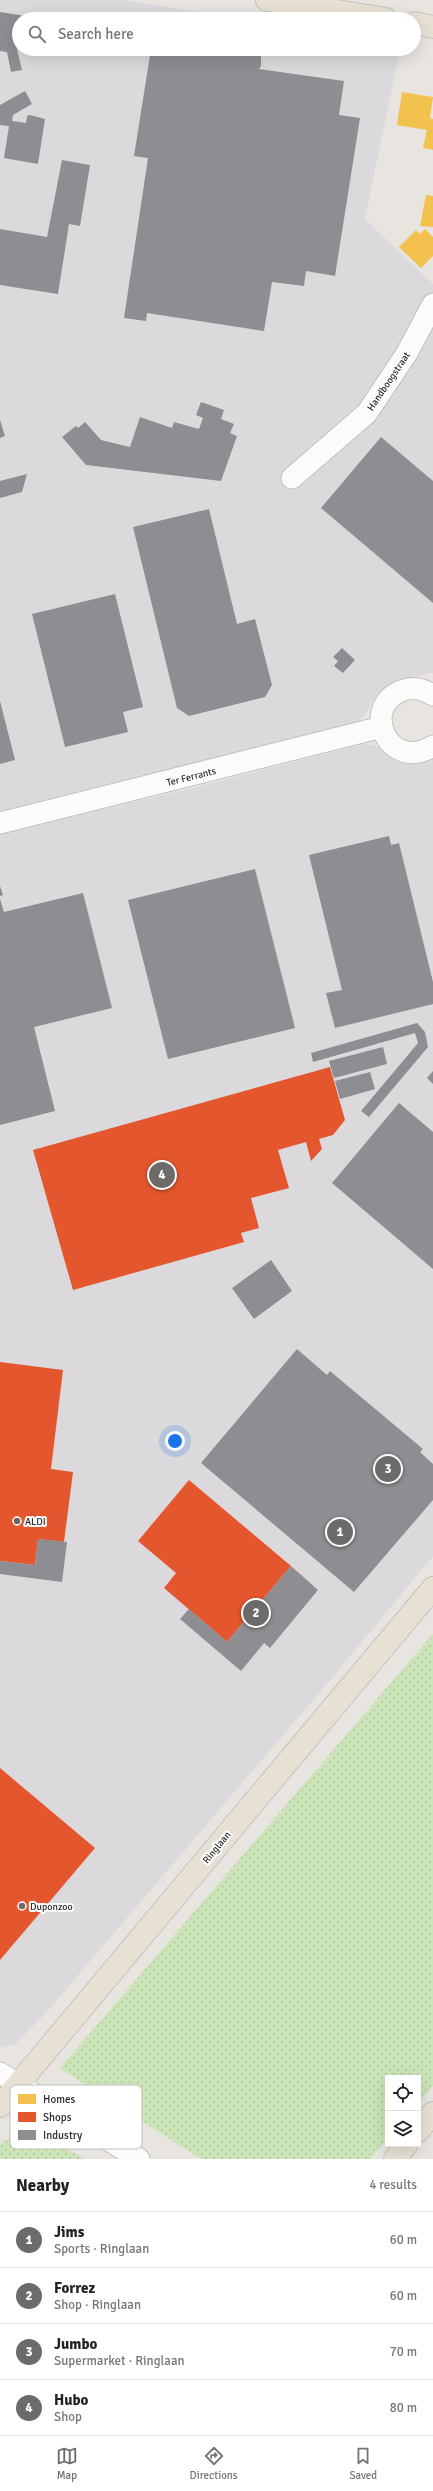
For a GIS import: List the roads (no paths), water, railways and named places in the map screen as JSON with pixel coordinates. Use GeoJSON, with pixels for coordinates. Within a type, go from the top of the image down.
{"type":"FeatureCollection","features":[{"type":"Feature","properties":{"kind":"main road"},"geometry":{"type":"LineString","coordinates":[[267,0],[342,12]]}},
{"type":"Feature","properties":{"kind":"main road"},"geometry":{"type":"LineString","coordinates":[[421,25],[433,26]]}},
{"type":"Feature","properties":{"kind":"main road","name":"Ringlaan"},"geometry":{"type":"LineString","coordinates":[[18,2084],[433,1588]]}},
{"type":"Feature","properties":{"kind":"main road","name":"Ringlaan"},"geometry":{"type":"LineString","coordinates":[[0,2106],[10,2094]]}},
{"type":"Feature","properties":{"kind":"main road"},"geometry":{"type":"LineString","coordinates":[[421,2128],[433,2114]]}},
{"type":"Feature","properties":{"kind":"main road"},"geometry":{"type":"LineString","coordinates":[[395,2159],[405,2147]]}},
{"type":"Feature","properties":{"kind":"street","name":"Handboogstraat"},"geometry":{"type":"LineString","coordinates":[[292,478],[367,413],[407,353],[433,304]]}},
{"type":"Feature","properties":{"kind":"street"},"geometry":{"type":"LineString","coordinates":[[433,695],[419,689],[406,689],[395,694],[387,701],[382,711],[382,727],[386,738],[393,746],[403,752],[415,753],[433,746]]}},
{"type":"Feature","properties":{"kind":"street","name":"Ter Ferrants"},"geometry":{"type":"LineString","coordinates":[[0,823],[382,727]]}},
{"type":"Feature","properties":{"kind":"street"},"geometry":{"type":"LineString","coordinates":[[0,2073],[18,2084]]}},
{"type":"Feature","properties":{"kind":"street"},"geometry":{"type":"LineString","coordinates":[[123,2149],[139,2159]]}},
{"type":"Feature","properties":{"kind":"place","name":"Hubo"},"geometry":{"type":"Point","coordinates":[162,1175]}},
{"type":"Feature","properties":{"kind":"place","name":"Jumbo"},"geometry":{"type":"Point","coordinates":[388,1469]}},
{"type":"Feature","properties":{"kind":"place","name":"ALDI"},"geometry":{"type":"Point","coordinates":[17,1521]}},
{"type":"Feature","properties":{"kind":"place","name":"Jims"},"geometry":{"type":"Point","coordinates":[340,1532]}},
{"type":"Feature","properties":{"kind":"place","name":"Forrez"},"geometry":{"type":"Point","coordinates":[256,1613]}},
{"type":"Feature","properties":{"kind":"place","name":"Duponzoo"},"geometry":{"type":"Point","coordinates":[22,1906]}}]}
